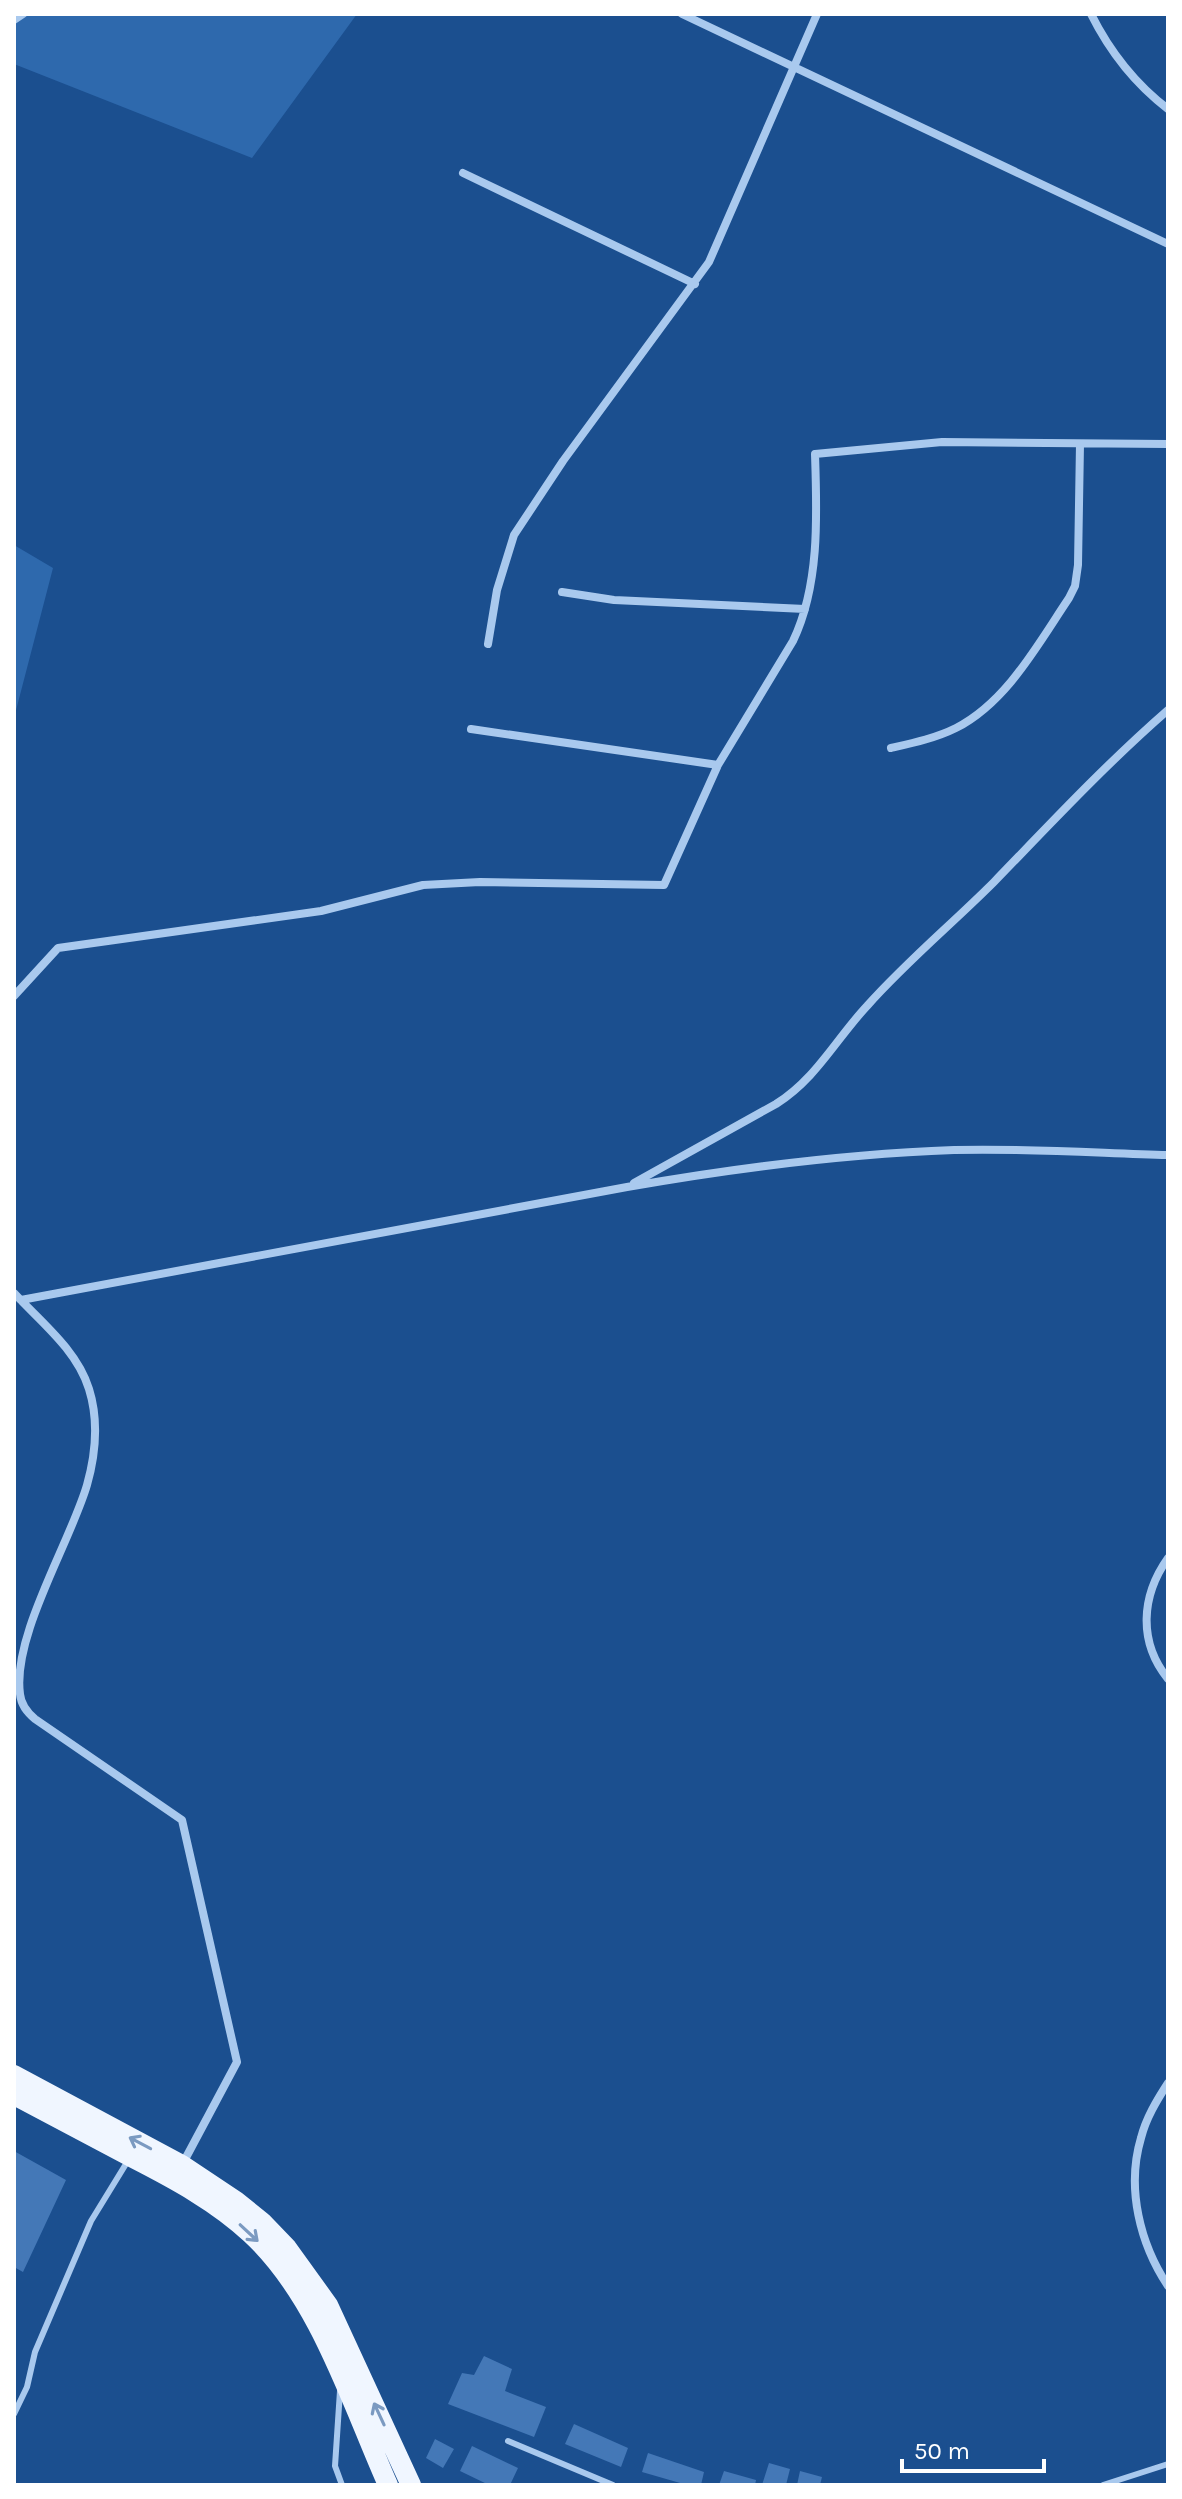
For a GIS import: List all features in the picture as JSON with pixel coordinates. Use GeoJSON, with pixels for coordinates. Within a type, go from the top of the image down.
{"type":"FeatureCollection","features":[{"type":"Feature","properties":{"kind":"main road"},"geometry":{"type":"LineString","coordinates":[[14,2075],[182,2165],[236,2201],[287,2248],[328,2305],[405,2483]]}},
{"type":"Feature","properties":{"kind":"main road"},"geometry":{"type":"LineString","coordinates":[[14,2095],[201,2195],[251,2233],[294,2287],[341,2376],[388,2485]]}},
{"type":"Feature","properties":{"kind":"street"},"geometry":{"type":"LineString","coordinates":[[14,20],[23,14]]}},
{"type":"Feature","properties":{"kind":"street"},"geometry":{"type":"LineString","coordinates":[[682,14],[1168,244]]}},
{"type":"Feature","properties":{"kind":"street"},"geometry":{"type":"LineString","coordinates":[[488,644],[499,581],[514,535],[612,392],[709,262],[817,14]]}},
{"type":"Feature","properties":{"kind":"street"},"geometry":{"type":"LineString","coordinates":[[1091,14],[1122,66],[1168,109]]}},
{"type":"Feature","properties":{"kind":"street"},"geometry":{"type":"LineString","coordinates":[[463,173],[695,284]]}},
{"type":"Feature","properties":{"kind":"street"},"geometry":{"type":"LineString","coordinates":[[14,996],[58,948],[321,911],[423,885],[480,882],[664,885],[718,765],[793,641],[805,609],[814,533],[815,454],[942,442],[1168,444]]}},
{"type":"Feature","properties":{"kind":"street"},"geometry":{"type":"LineString","coordinates":[[891,748],[943,734],[985,708],[1016,675],[1069,598],[1075,586],[1078,565],[1080,444]]}},
{"type":"Feature","properties":{"kind":"street"},"geometry":{"type":"LineString","coordinates":[[562,592],[614,600],[805,609]]}},
{"type":"Feature","properties":{"kind":"street"},"geometry":{"type":"LineString","coordinates":[[627,1187],[795,1091],[821,1064],[866,1006],[991,884],[1091,780],[1168,710]]}},
{"type":"Feature","properties":{"kind":"street"},"geometry":{"type":"LineString","coordinates":[[471,729],[718,765]]}},
{"type":"Feature","properties":{"kind":"street"},"geometry":{"type":"LineString","coordinates":[[17,1297],[701,1174],[825,1158],[956,1150],[1168,1155]]}},
{"type":"Feature","properties":{"kind":"street"},"geometry":{"type":"LineString","coordinates":[[17,1297],[67,1350],[85,1377],[94,1409],[96,1440],[87,1486],[35,1613],[22,1661],[19,1692],[25,1708],[46,1727],[182,1820],[237,2062],[182,2165]]}},
{"type":"Feature","properties":{"kind":"street"},"geometry":{"type":"LineString","coordinates":[[1168,1558],[1152,1588],[1146,1626],[1155,1661],[1168,1679]]}},
{"type":"Feature","properties":{"kind":"street"},"geometry":{"type":"LineString","coordinates":[[14,1709],[25,1708]]}},
{"type":"Feature","properties":{"kind":"street"},"geometry":{"type":"LineString","coordinates":[[1168,2083],[1140,2139],[1135,2179],[1146,2244],[1168,2286]]}},
{"type":"Feature","properties":{"kind":"lane"},"geometry":{"type":"LineString","coordinates":[[14,2414],[27,2387],[35,2352],[91,2221],[130,2156]]}},
{"type":"Feature","properties":{"kind":"lane"},"geometry":{"type":"LineString","coordinates":[[341,2376],[335,2466],[342,2485]]}},
{"type":"Feature","properties":{"kind":"lane"},"geometry":{"type":"LineString","coordinates":[[508,2441],[613,2485]]}},
{"type":"Feature","properties":{"kind":"lane"},"geometry":{"type":"LineString","coordinates":[[1103,2485],[1168,2464]]}},
{"type":"Feature","properties":{"kind":"shaded area"},"geometry":{"type":"Polygon","coordinates":[[[14,14],[357,14],[252,158],[14,64],[14,14]]]}},
{"type":"Feature","properties":{"kind":"shaded area"},"geometry":{"type":"Polygon","coordinates":[[[14,545],[53,568],[14,718],[14,545]]]}},
{"type":"Feature","properties":{"kind":"building"},"geometry":{"type":"Polygon","coordinates":[[[14,2151],[66,2180],[23,2272],[14,2267],[14,2151]]]}},
{"type":"Feature","properties":{"kind":"building"},"geometry":{"type":"Polygon","coordinates":[[[484,2356],[512,2369],[505,2391],[546,2407],[534,2437],[448,2404],[462,2373],[474,2375],[484,2356]]]}},
{"type":"Feature","properties":{"kind":"building"},"geometry":{"type":"Polygon","coordinates":[[[574,2424],[628,2448],[621,2467],[565,2444],[574,2424]]]}},
{"type":"Feature","properties":{"kind":"building"},"geometry":{"type":"Polygon","coordinates":[[[435,2439],[454,2449],[443,2468],[426,2458],[435,2439]]]}},
{"type":"Feature","properties":{"kind":"building"},"geometry":{"type":"Polygon","coordinates":[[[472,2446],[518,2468],[510,2485],[489,2485],[460,2471],[472,2446]]]}},
{"type":"Feature","properties":{"kind":"building"},"geometry":{"type":"Polygon","coordinates":[[[648,2453],[704,2472],[701,2485],[687,2485],[642,2472],[648,2453]]]}},
{"type":"Feature","properties":{"kind":"building"},"geometry":{"type":"Polygon","coordinates":[[[769,2463],[790,2469],[786,2485],[762,2485],[769,2463]]]}},
{"type":"Feature","properties":{"kind":"building"},"geometry":{"type":"Polygon","coordinates":[[[724,2471],[756,2480],[755,2485],[719,2485],[724,2471]]]}},
{"type":"Feature","properties":{"kind":"building"},"geometry":{"type":"Polygon","coordinates":[[[800,2471],[822,2477],[820,2485],[797,2485],[800,2471]]]}}]}
